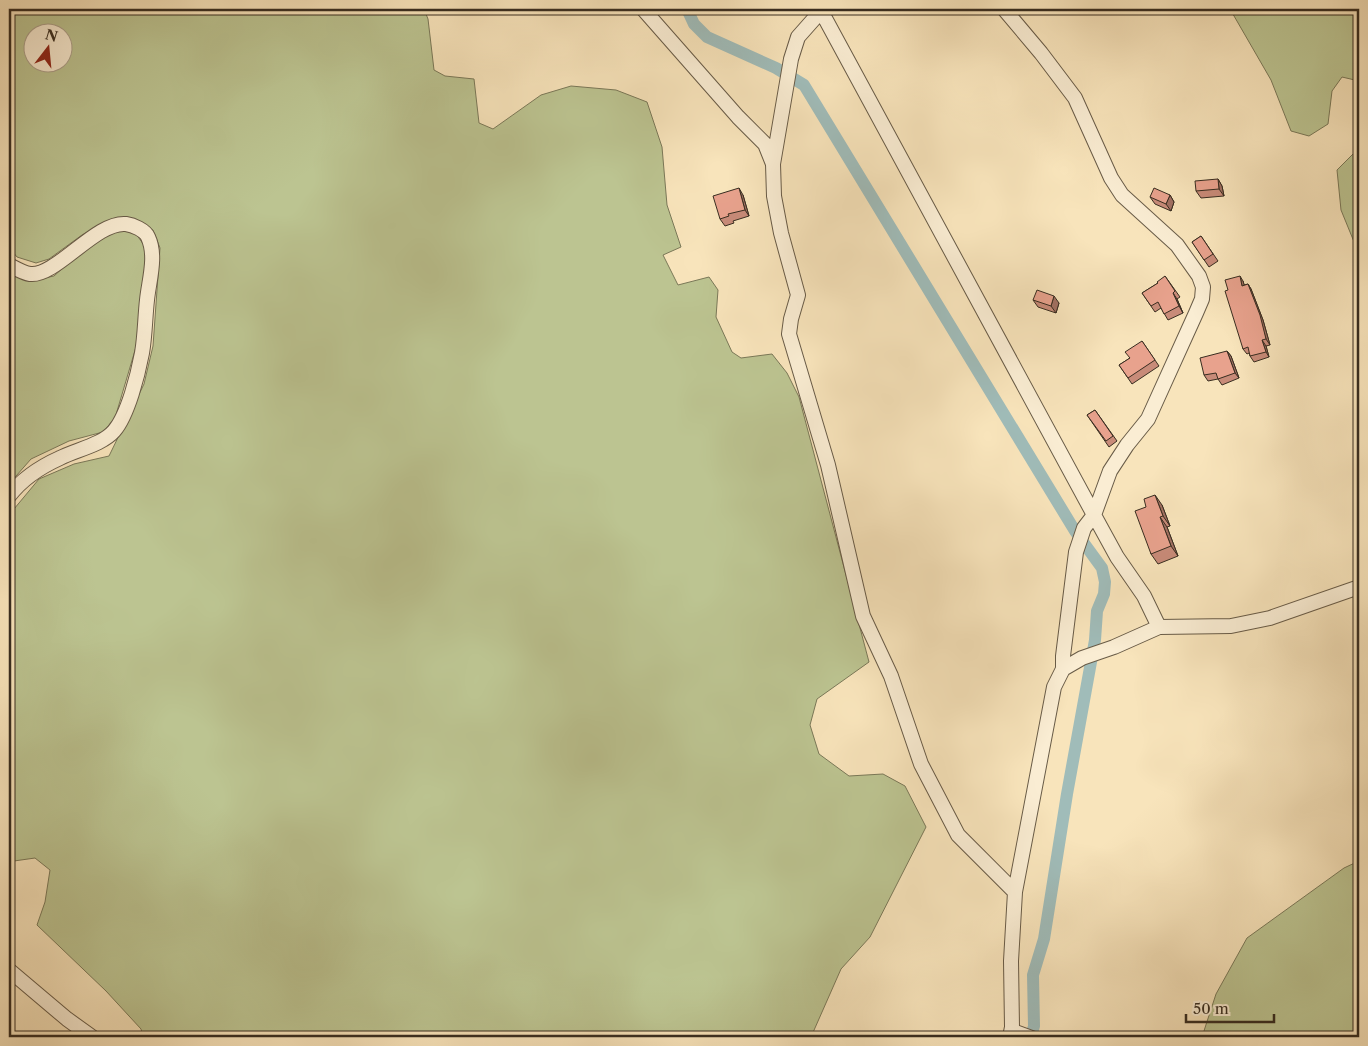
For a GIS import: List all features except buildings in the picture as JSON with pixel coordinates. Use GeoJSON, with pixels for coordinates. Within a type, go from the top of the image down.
{"type":"FeatureCollection","features":[{"type":"Feature","properties":{"kind":"street"},"geometry":{"type":"LineString","coordinates":[[643,9],[738,117],[765,144],[774,164]]}},
{"type":"Feature","properties":{"kind":"street"},"geometry":{"type":"LineString","coordinates":[[1014,892],[958,835],[921,764],[891,676],[863,616],[828,465],[789,334],[798,295],[781,233],[774,196],[774,164],[791,59],[798,37],[822,9],[1094,515],[1117,557],[1144,596],[1159,627]]}},
{"type":"Feature","properties":{"kind":"street"},"geometry":{"type":"LineString","coordinates":[[1004,9],[1075,98],[1111,178],[1122,195],[1177,245],[1199,276],[1203,288],[1202,298],[1196,313],[1148,419],[1110,471],[1094,515],[1084,528],[1079,542],[1066,626],[1063,669],[1054,687],[1014,892],[1011,962],[1015,1032]]}},
{"type":"Feature","properties":{"kind":"street"},"geometry":{"type":"LineString","coordinates":[[9,265],[30,274],[45,271],[111,227],[124,224],[136,227],[147,235],[152,250],[142,353],[125,414],[113,432],[80,450],[60,457],[33,473],[18,485],[9,496]]}},
{"type":"Feature","properties":{"kind":"street"},"geometry":{"type":"LineString","coordinates":[[1063,669],[1082,658],[1159,627],[1231,626],[1270,618],[1359,587]]}},
{"type":"Feature","properties":{"kind":"street"},"geometry":{"type":"LineString","coordinates":[[9,970],[67,1019],[92,1037]]}},
{"type":"Feature","properties":{"kind":"lane"},"geometry":{"type":"LineString","coordinates":[[1015,1032],[1039,1037]]}},
{"type":"Feature","properties":{"kind":"green space"},"geometry":{"type":"Polygon","coordinates":[[[9,9],[424,9],[428,19],[434,70],[445,76],[474,79],[479,123],[493,129],[541,95],[571,86],[616,90],[647,102],[662,147],[667,205],[681,247],[663,255],[678,285],[709,277],[718,290],[716,317],[732,352],[741,358],[772,354],[787,373],[799,397],[869,662],[817,699],[810,725],[819,754],[849,776],[883,774],[905,786],[926,827],[870,937],[841,969],[811,1037],[347,1037],[344,1034],[336,1037],[143,1037],[141,1029],[106,991],[37,925],[45,902],[50,870],[35,858],[14,861],[9,865],[9,515],[39,479],[74,464],[109,456],[144,384],[153,346],[160,248],[153,230],[131,219],[108,221],[82,235],[49,259],[36,263],[17,257],[9,247],[9,9]]]}},
{"type":"Feature","properties":{"kind":"green space"},"geometry":{"type":"Polygon","coordinates":[[[1230,9],[1359,9],[1359,81],[1342,77],[1332,91],[1328,124],[1309,136],[1291,131],[1271,80],[1230,9]]]}},
{"type":"Feature","properties":{"kind":"green space"},"geometry":{"type":"Polygon","coordinates":[[[1359,148],[1359,254],[1341,210],[1337,170],[1359,148]]]}},
{"type":"Feature","properties":{"kind":"green space"},"geometry":{"type":"Polygon","coordinates":[[[115,230],[136,234],[144,245],[148,260],[136,347],[115,418],[103,432],[69,441],[31,459],[9,484],[9,274],[23,278],[40,279],[54,276],[75,257],[115,230]]]}},
{"type":"Feature","properties":{"kind":"green space"},"geometry":{"type":"Polygon","coordinates":[[[1359,861],[1359,1037],[1202,1037],[1216,994],[1247,938],[1344,868],[1359,861]]]}},
{"type":"Feature","properties":{"kind":"waterway"},"geometry":{"type":"LineString","coordinates":[[687,9],[694,24],[707,37],[776,68],[804,85],[1075,531],[1102,568],[1105,582],[1104,594],[1097,611],[1095,640],[1067,794],[1044,939],[1033,975],[1034,1026],[1031,1037]]}}]}
